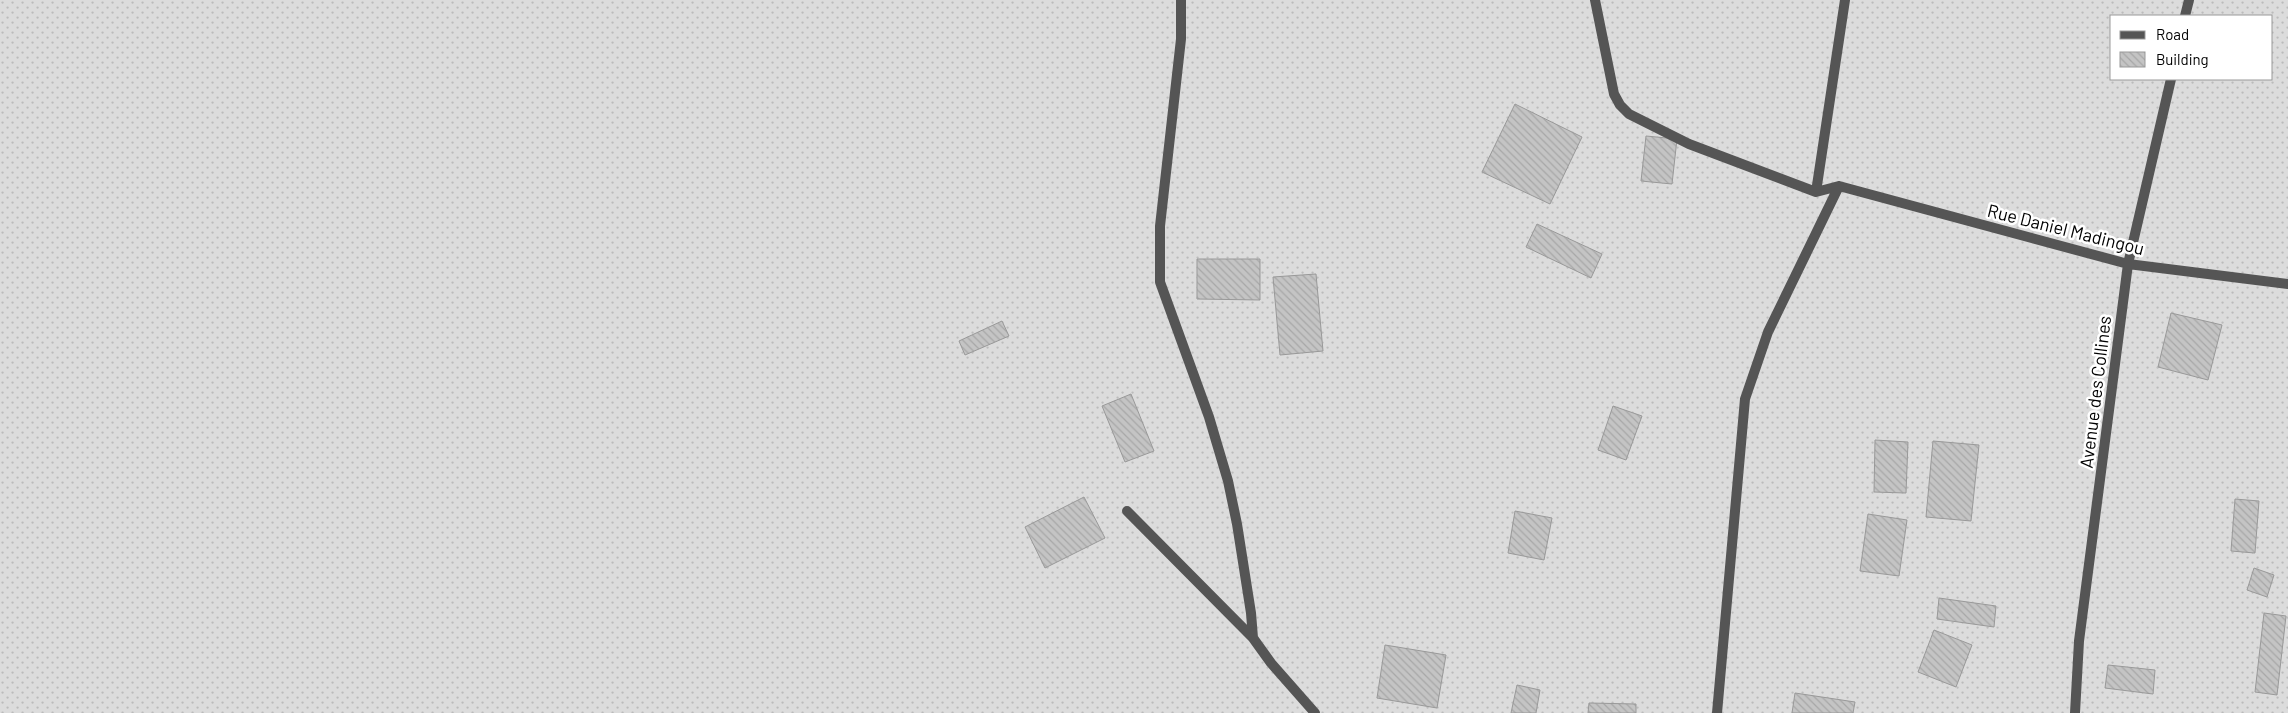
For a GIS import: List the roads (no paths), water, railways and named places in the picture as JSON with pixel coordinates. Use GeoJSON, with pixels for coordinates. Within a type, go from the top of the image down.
{"type":"FeatureCollection","features":[{"type":"Feature","properties":{"kind":"street"},"geometry":{"type":"LineString","coordinates":[[1181,0],[1181,39],[1160,226],[1160,282],[1209,417],[1228,480],[1247,586],[1252,638]]}},
{"type":"Feature","properties":{"kind":"street"},"geometry":{"type":"LineString","coordinates":[[1595,0],[1614,94],[1620,105],[1629,114],[1689,144],[1816,192],[1839,186]]}},
{"type":"Feature","properties":{"kind":"street"},"geometry":{"type":"LineString","coordinates":[[1816,192],[1845,0]]}},
{"type":"Feature","properties":{"kind":"street"},"geometry":{"type":"LineString","coordinates":[[2185,15],[2189,0]]}},
{"type":"Feature","properties":{"kind":"street","name":"Avenue des Collines"},"geometry":{"type":"LineString","coordinates":[[2074,713],[2080,641],[2128,264],[2171,80]]}},
{"type":"Feature","properties":{"kind":"street"},"geometry":{"type":"LineString","coordinates":[[1717,713],[1745,399],[1768,332],[1839,186]]}},
{"type":"Feature","properties":{"kind":"street","name":"Rue Daniel Madingou"},"geometry":{"type":"LineString","coordinates":[[1839,186],[2128,264],[2288,284]]}},
{"type":"Feature","properties":{"kind":"street"},"geometry":{"type":"LineString","coordinates":[[1127,511],[1252,638],[1316,713]]}}]}
